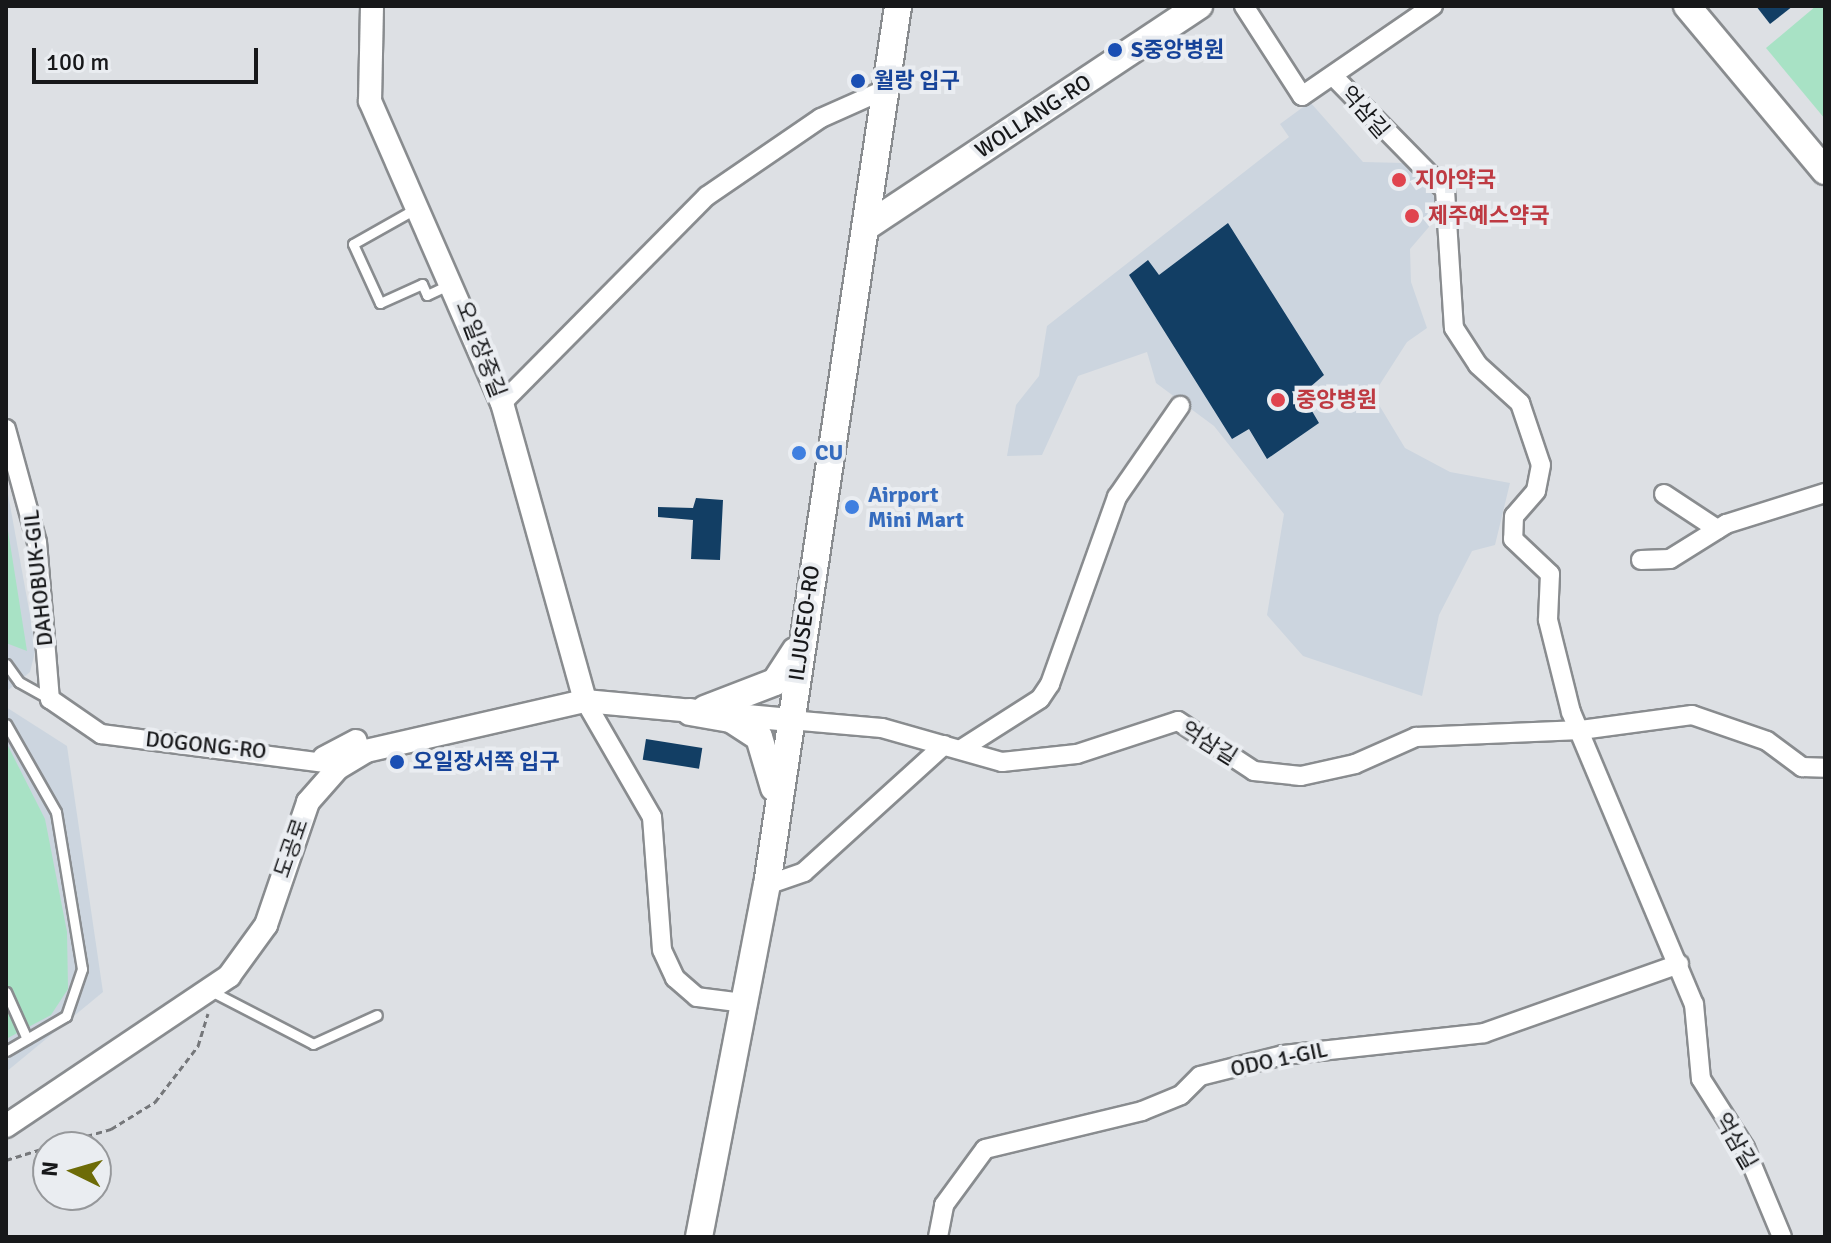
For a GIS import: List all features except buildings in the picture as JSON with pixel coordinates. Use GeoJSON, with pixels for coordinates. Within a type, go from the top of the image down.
{"type":"FeatureCollection","features":[{"type":"Feature","properties":{"kind":"main road","name":"ILJUSEO-RO"},"geometry":{"type":"LineString","coordinates":[[699,1237],[767,885],[803,619],[898,6]]}},
{"type":"Feature","properties":{"kind":"main road","name":"WOLLANG-RO"},"geometry":{"type":"LineString","coordinates":[[866,227],[1199,6]]}},
{"type":"Feature","properties":{"kind":"main road"},"geometry":{"type":"LineString","coordinates":[[1687,6],[1825,171]]}},
{"type":"Feature","properties":{"kind":"main road"},"geometry":{"type":"LineString","coordinates":[[690,712],[731,705],[775,682],[803,619]]}},
{"type":"Feature","properties":{"kind":"main road"},"geometry":{"type":"LineString","coordinates":[[690,712],[731,719],[759,737],[776,825]]}},
{"type":"Feature","properties":{"kind":"street","name":"오일장중길"},"geometry":{"type":"LineString","coordinates":[[372,6],[370,101],[454,282],[502,403],[585,701]]}},
{"type":"Feature","properties":{"kind":"street"},"geometry":{"type":"LineString","coordinates":[[1244,6],[1302,96],[1334,77],[1433,6]]}},
{"type":"Feature","properties":{"kind":"street","name":"억삼길"},"geometry":{"type":"LineString","coordinates":[[1334,77],[1445,190],[1454,328],[1478,365],[1520,403],[1541,465],[1542,479],[1511,527],[1518,550],[1550,574],[1557,669],[1694,1004],[1701,1079],[1745,1148],[1782,1237]]}},
{"type":"Feature","properties":{"kind":"street"},"geometry":{"type":"LineString","coordinates":[[502,403],[707,196],[821,118],[886,89]]}},
{"type":"Feature","properties":{"kind":"street"},"geometry":{"type":"LineString","coordinates":[[767,885],[804,872],[954,746],[1040,699],[1050,684],[1117,497],[1180,406]]}},
{"type":"Feature","properties":{"kind":"street","name":"DAHOBUK-GIL"},"geometry":{"type":"LineString","coordinates":[[6,429],[37,542],[50,699]]}},
{"type":"Feature","properties":{"kind":"street"},"geometry":{"type":"LineString","coordinates":[[1641,560],[1670,559],[1717,529],[1825,493]]}},
{"type":"Feature","properties":{"kind":"street"},"geometry":{"type":"LineString","coordinates":[[1664,494],[1717,529]]}},
{"type":"Feature","properties":{"kind":"street","name":"DOGONG-RO"},"geometry":{"type":"LineString","coordinates":[[50,699],[74,721],[101,734],[331,763]]}},
{"type":"Feature","properties":{"kind":"street"},"geometry":{"type":"LineString","coordinates":[[585,701],[634,775],[652,817],[662,950],[675,978],[697,997],[744,1003]]}},
{"type":"Feature","properties":{"kind":"street","name":"도공로"},"geometry":{"type":"LineString","coordinates":[[6,1126],[209,990],[262,932],[301,815],[331,763],[380,745],[444,729],[585,701],[790,720]]}},
{"type":"Feature","properties":{"kind":"street","name":"억삼길"},"geometry":{"type":"LineString","coordinates":[[790,720],[882,728],[1002,762],[1077,754],[1178,721],[1254,771],[1301,776],[1355,764],[1416,737],[1581,730],[1692,715],[1767,741],[1802,767],[1825,768]]}},
{"type":"Feature","properties":{"kind":"street","name":"ODO 1-GIL"},"geometry":{"type":"LineString","coordinates":[[938,1237],[944,1205],[985,1149],[1142,1111],[1181,1095],[1200,1076],[1283,1055],[1484,1033],[1679,964]]}},
{"type":"Feature","properties":{"kind":"lane"},"geometry":{"type":"LineString","coordinates":[[419,206],[353,244],[380,303],[422,284],[427,295],[454,282]]}},
{"type":"Feature","properties":{"kind":"lane"},"geometry":{"type":"LineString","coordinates":[[6,664],[19,682],[50,699]]}},
{"type":"Feature","properties":{"kind":"lane"},"geometry":{"type":"LineString","coordinates":[[6,724],[56,812],[82,969],[75,1004],[6,1051]]}},
{"type":"Feature","properties":{"kind":"lane"},"geometry":{"type":"LineString","coordinates":[[209,990],[313,1044],[377,1015]]}},
{"type":"Feature","properties":{"kind":"lane"},"geometry":{"type":"LineString","coordinates":[[6,992],[27,1039]]}},
{"type":"Feature","properties":{"kind":"path"},"geometry":{"type":"LineString","coordinates":[[104,1131],[155,1102],[202,1038],[209,990]]}},
{"type":"Feature","properties":{"kind":"path"},"geometry":{"type":"LineString","coordinates":[[6,1160],[32,1152]]}},
{"type":"Feature","properties":{"kind":"shaded area","name":"중앙병원"},"geometry":{"type":"Polygon","coordinates":[[[1310,102],[1363,162],[1404,163],[1430,187],[1440,214],[1410,249],[1411,282],[1427,328],[1407,342],[1373,395],[1405,448],[1450,472],[1510,483],[1495,545],[1472,551],[1439,615],[1422,696],[1303,656],[1267,615],[1284,514],[1214,426],[1156,383],[1147,352],[1078,376],[1042,455],[1007,456],[1016,405],[1039,376],[1047,326],[1289,137],[1280,124],[1310,102]]]}},
{"type":"Feature","properties":{"kind":"shaded area"},"geometry":{"type":"Polygon","coordinates":[[[6,483],[36,648],[30,672],[6,692],[6,483]]]}},
{"type":"Feature","properties":{"kind":"shaded area"},"geometry":{"type":"Polygon","coordinates":[[[6,707],[67,746],[103,992],[6,1072],[6,707]]]}},
{"type":"Feature","properties":{"kind":"green space"},"geometry":{"type":"Polygon","coordinates":[[[1816,6],[1825,6],[1825,119],[1766,48],[1816,6]]]}},
{"type":"Feature","properties":{"kind":"green space"},"geometry":{"type":"Polygon","coordinates":[[[6,518],[27,651],[6,643],[6,518]]]}},
{"type":"Feature","properties":{"kind":"green space"},"geometry":{"type":"Polygon","coordinates":[[[6,742],[45,819],[67,932],[68,989],[51,1015],[6,1039],[6,742]]]}},
{"type":"Feature","properties":{"kind":"place","name":"S중앙병원"},"geometry":{"type":"Point","coordinates":[1115,50]}},
{"type":"Feature","properties":{"kind":"place","name":"월랑 입구"},"geometry":{"type":"Point","coordinates":[858,81]}},
{"type":"Feature","properties":{"kind":"place","name":"지아약국"},"geometry":{"type":"Point","coordinates":[1399,180]}},
{"type":"Feature","properties":{"kind":"place","name":"제주예스약국"},"geometry":{"type":"Point","coordinates":[1412,216]}},
{"type":"Feature","properties":{"kind":"place","name":"중앙병원"},"geometry":{"type":"Point","coordinates":[1278,400]}},
{"type":"Feature","properties":{"kind":"place","name":"CU"},"geometry":{"type":"Point","coordinates":[799,453]}},
{"type":"Feature","properties":{"kind":"place","name":"Airport Mini Mart"},"geometry":{"type":"Point","coordinates":[852,507]}},
{"type":"Feature","properties":{"kind":"place","name":"오일장서쪽 입구"},"geometry":{"type":"Point","coordinates":[397,762]}}]}
